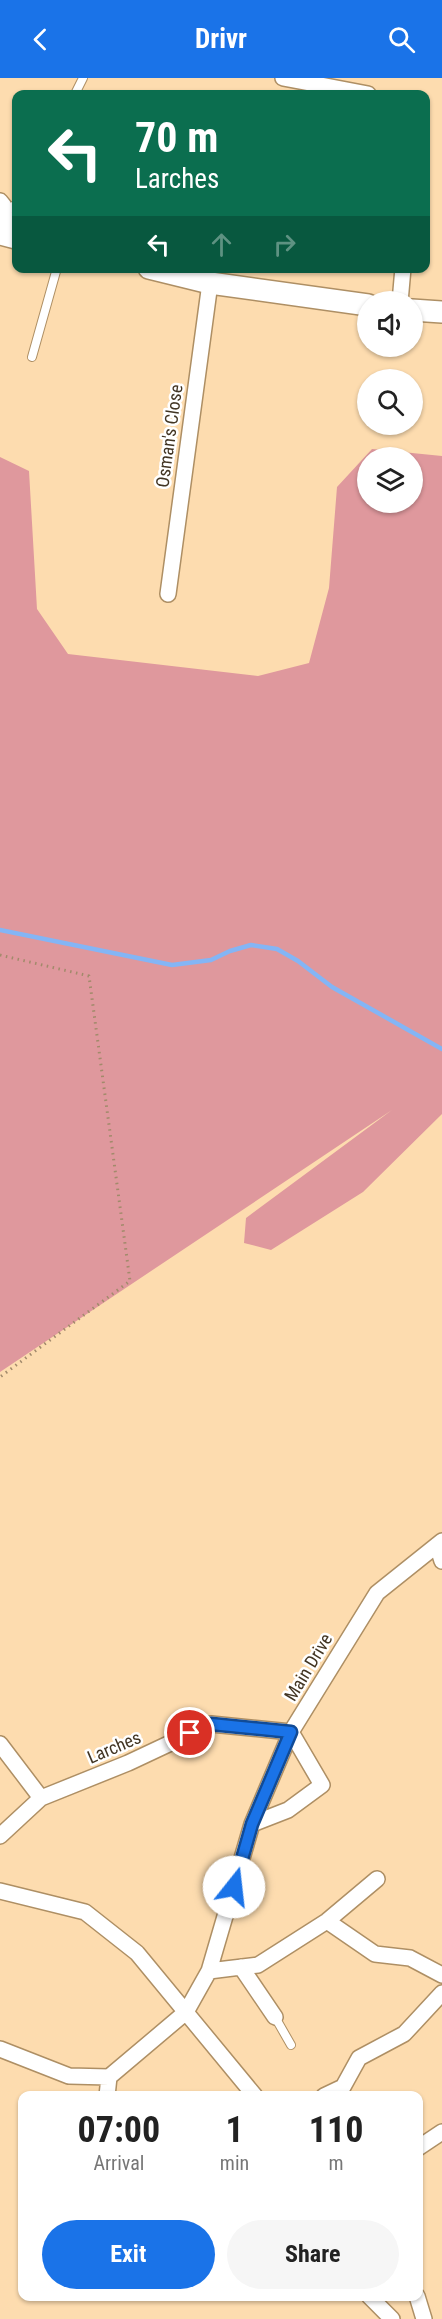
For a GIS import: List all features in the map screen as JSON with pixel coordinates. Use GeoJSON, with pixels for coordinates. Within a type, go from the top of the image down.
{"type":"FeatureCollection","features":[{"type":"Feature","properties":{"kind":"main road"},"geometry":{"type":"LineString","coordinates":[[169,273],[210,283],[357,303]]}},
{"type":"Feature","properties":{"kind":"main road"},"geometry":{"type":"LineString","coordinates":[[423,311],[442,312]]}},
{"type":"Feature","properties":{"kind":"street"},"geometry":{"type":"LineString","coordinates":[[283,78],[347,90]]}},
{"type":"Feature","properties":{"kind":"street"},"geometry":{"type":"LineString","coordinates":[[7,206],[7,236]]}},
{"type":"Feature","properties":{"kind":"street"},"geometry":{"type":"LineString","coordinates":[[401,291],[403,273]]}},
{"type":"Feature","properties":{"kind":"street","name":"Osman's Close"},"geometry":{"type":"LineString","coordinates":[[168,594],[210,283]]}},
{"type":"Feature","properties":{"kind":"street"},"geometry":{"type":"LineString","coordinates":[[440,1543],[442,1561]]}},
{"type":"Feature","properties":{"kind":"street","name":"Main Drive"},"geometry":{"type":"LineString","coordinates":[[108,2077],[186,2012],[208,1971],[252,1824],[291,1732],[377,1593],[440,1543]]}},
{"type":"Feature","properties":{"kind":"street","name":"Larches"},"geometry":{"type":"LineString","coordinates":[[0,1836],[41,1798],[128,1763],[211,1724],[291,1732]]}},
{"type":"Feature","properties":{"kind":"street"},"geometry":{"type":"LineString","coordinates":[[252,1824],[288,1810],[322,1785],[291,1732]]}},
{"type":"Feature","properties":{"kind":"street"},"geometry":{"type":"LineString","coordinates":[[0,1744],[41,1798]]}},
{"type":"Feature","properties":{"kind":"street"},"geometry":{"type":"LineString","coordinates":[[208,1971],[258,1965],[327,1922],[376,1879]]}},
{"type":"Feature","properties":{"kind":"street"},"geometry":{"type":"LineString","coordinates":[[0,1891],[85,1912],[137,1953],[251,2091]]}},
{"type":"Feature","properties":{"kind":"street"},"geometry":{"type":"LineString","coordinates":[[327,1922],[375,1954],[411,1958],[442,1975]]}},
{"type":"Feature","properties":{"kind":"street"},"geometry":{"type":"LineString","coordinates":[[241,1967],[275,2018]]}},
{"type":"Feature","properties":{"kind":"street"},"geometry":{"type":"LineString","coordinates":[[335,2091],[343,2087],[358,2058],[404,2034],[442,1993]]}},
{"type":"Feature","properties":{"kind":"street"},"geometry":{"type":"LineString","coordinates":[[0,2049],[69,2076],[108,2077],[107,2091]]}},
{"type":"Feature","properties":{"kind":"street"},"geometry":{"type":"LineString","coordinates":[[423,2145],[442,2132]]}},
{"type":"Feature","properties":{"kind":"street"},"geometry":{"type":"LineString","coordinates":[[374,2301],[390,2319]]}},
{"type":"Feature","properties":{"kind":"street"},"geometry":{"type":"LineString","coordinates":[[419,2301],[424,2319]]}},
{"type":"Feature","properties":{"kind":"lane"},"geometry":{"type":"LineString","coordinates":[[32,357],[56,273]]}},
{"type":"Feature","properties":{"kind":"lane"},"geometry":{"type":"LineString","coordinates":[[275,2018],[291,2045]]}},
{"type":"Feature","properties":{"kind":"path"},"geometry":{"type":"LineString","coordinates":[[0,955],[89,976],[130,1281],[0,1377]]}},
{"type":"Feature","properties":{"kind":"shaded area"},"geometry":{"type":"Polygon","coordinates":[[[423,454],[442,456],[442,1114],[363,1192],[271,1250],[244,1243],[246,1218],[392,1110],[0,1372],[0,457],[29,471],[37,609],[68,654],[258,676],[309,663],[329,588],[337,487],[357,465],[357,513],[423,513],[423,454]]]}},
{"type":"Feature","properties":{"kind":"waterway"},"geometry":{"type":"LineString","coordinates":[[0,930],[172,965],[211,960],[251,945],[277,949],[298,961],[332,987],[442,1049]]}},
{"type":"Feature","properties":{"kind":"route"},"geometry":{"type":"LineString","coordinates":[[190,1733],[211,1724],[291,1732],[252,1824],[234,1887]]}}]}
